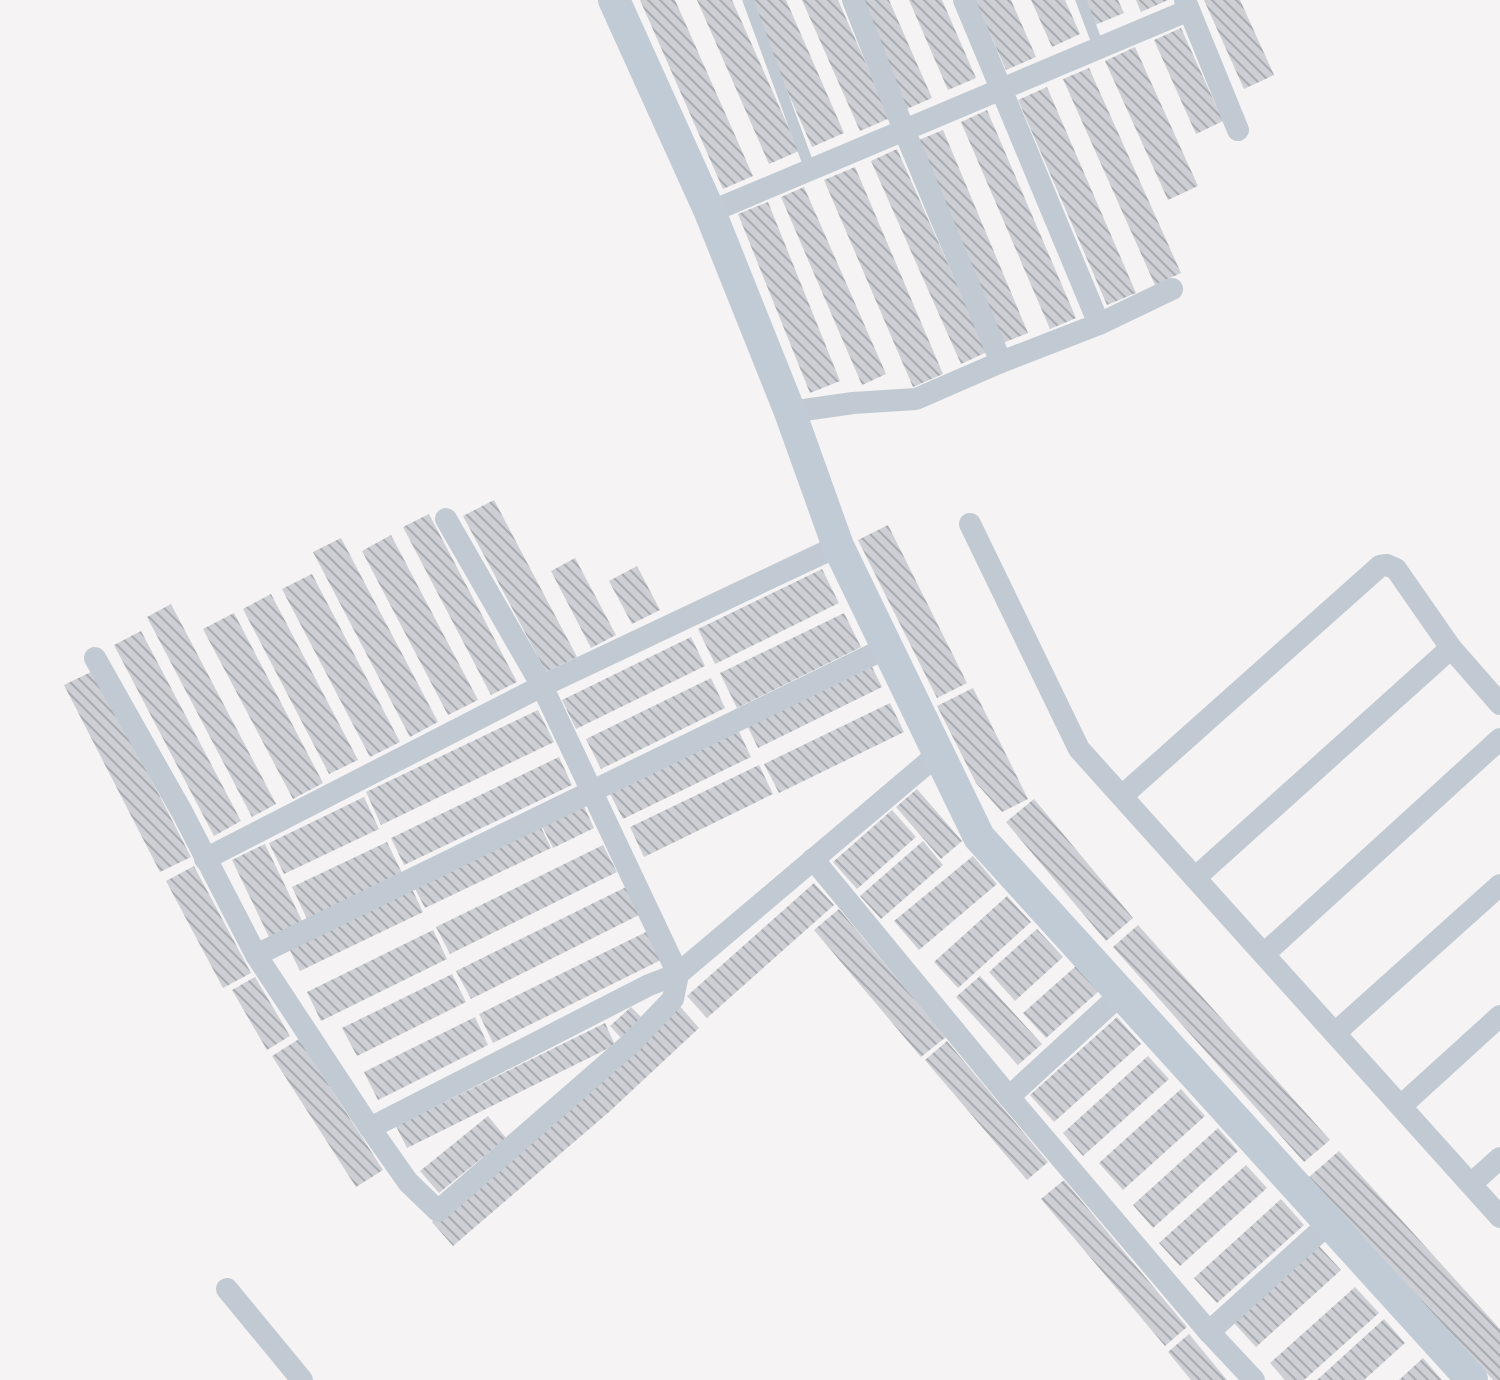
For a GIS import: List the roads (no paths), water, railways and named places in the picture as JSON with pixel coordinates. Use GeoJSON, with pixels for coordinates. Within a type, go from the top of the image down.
{"type":"FeatureCollection","features":[{"type":"Feature","properties":{"kind":"street"},"geometry":{"type":"LineString","coordinates":[[614,0],[710,212],[794,422],[838,546],[979,837],[1472,1380]]}},
{"type":"Feature","properties":{"kind":"street"},"geometry":{"type":"LineString","coordinates":[[853,0],[1001,362]]}},
{"type":"Feature","properties":{"kind":"street"},"geometry":{"type":"LineString","coordinates":[[964,0],[1099,324]]}},
{"type":"Feature","properties":{"kind":"street"},"geometry":{"type":"LineString","coordinates":[[710,212],[1099,48],[1187,5],[1238,130]]}},
{"type":"Feature","properties":{"kind":"street"},"geometry":{"type":"LineString","coordinates":[[794,422],[853,403],[916,399],[1099,324],[1172,289]]}},
{"type":"Feature","properties":{"kind":"street"},"geometry":{"type":"LineString","coordinates":[[95,658],[182,812],[256,955],[408,1182],[438,1211],[631,1043],[673,999],[678,974],[542,686],[446,519]]}},
{"type":"Feature","properties":{"kind":"street"},"geometry":{"type":"LineString","coordinates":[[970,524],[1079,749],[1500,1217]]}},
{"type":"Feature","properties":{"kind":"street"},"geometry":{"type":"LineString","coordinates":[[205,859],[542,686],[838,546]]}},
{"type":"Feature","properties":{"kind":"street"},"geometry":{"type":"LineString","coordinates":[[1122,796],[1380,566],[1396,569],[1451,648],[1500,704]]}},
{"type":"Feature","properties":{"kind":"street"},"geometry":{"type":"LineString","coordinates":[[256,955],[886,648]]}},
{"type":"Feature","properties":{"kind":"street"},"geometry":{"type":"LineString","coordinates":[[1195,878],[1451,648]]}},
{"type":"Feature","properties":{"kind":"street"},"geometry":{"type":"LineString","coordinates":[[1264,954],[1500,739]]}},
{"type":"Feature","properties":{"kind":"street"},"geometry":{"type":"LineString","coordinates":[[370,1128],[649,985],[678,974],[938,754]]}},
{"type":"Feature","properties":{"kind":"street"},"geometry":{"type":"LineString","coordinates":[[813,859],[1009,1097],[1209,1332],[1254,1380]]}},
{"type":"Feature","properties":{"kind":"street"},"geometry":{"type":"LineString","coordinates":[[1335,1033],[1500,885]]}},
{"type":"Feature","properties":{"kind":"street"},"geometry":{"type":"LineString","coordinates":[[1009,1097],[1122,993]]}},
{"type":"Feature","properties":{"kind":"street"},"geometry":{"type":"LineString","coordinates":[[1401,1106],[1500,1016]]}},
{"type":"Feature","properties":{"kind":"street"},"geometry":{"type":"LineString","coordinates":[[1471,1184],[1500,1158]]}},
{"type":"Feature","properties":{"kind":"street"},"geometry":{"type":"LineString","coordinates":[[1209,1332],[1328,1224]]}},
{"type":"Feature","properties":{"kind":"street"},"geometry":{"type":"LineString","coordinates":[[227,1289],[302,1380]]}},
{"type":"Feature","properties":{"kind":"lane"},"geometry":{"type":"LineString","coordinates":[[748,0],[810,169]]}},
{"type":"Feature","properties":{"kind":"lane"},"geometry":{"type":"LineString","coordinates":[[1081,0],[1099,48]]}}]}
